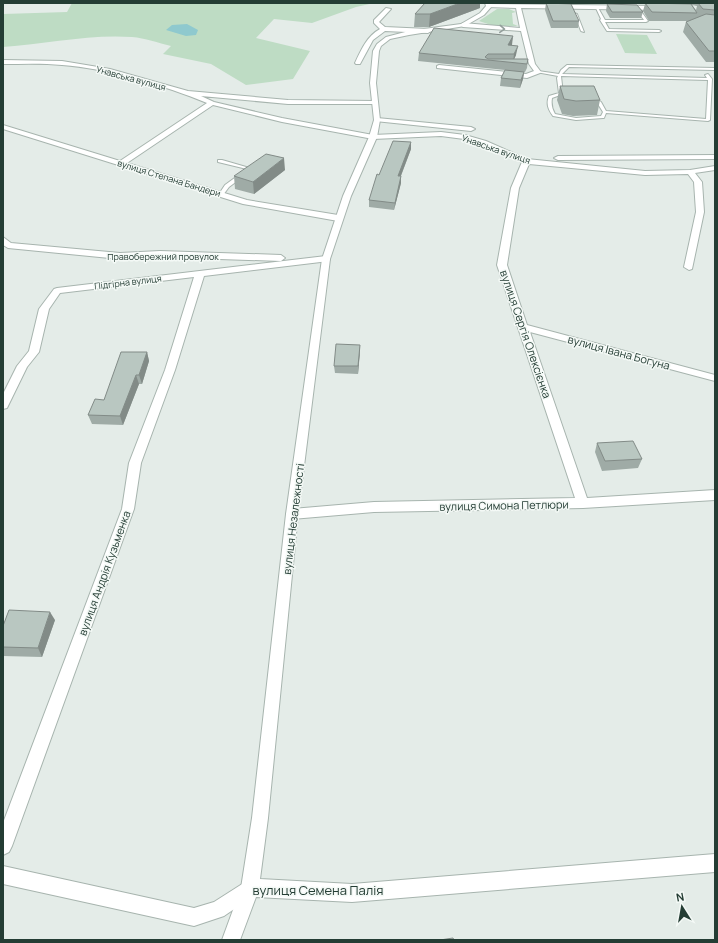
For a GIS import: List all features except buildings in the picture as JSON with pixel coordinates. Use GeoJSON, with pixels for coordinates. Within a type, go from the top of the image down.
{"type":"FeatureCollection","features":[{"type":"Feature","properties":{"kind":"street"},"geometry":{"type":"LineString","coordinates":[[463,25],[482,14],[488,5],[518,7],[596,7],[616,5],[638,8],[668,9]]}},
{"type":"Feature","properties":{"kind":"street"},"geometry":{"type":"LineString","coordinates":[[518,7],[528,64],[538,72]]}},
{"type":"Feature","properties":{"kind":"street"},"geometry":{"type":"LineString","coordinates":[[388,9],[376,22],[384,29],[428,31],[463,25],[523,30]]}},
{"type":"Feature","properties":{"kind":"street"},"geometry":{"type":"LineString","coordinates":[[358,63],[368,42],[384,29]]}},
{"type":"Feature","properties":{"kind":"street","name":"вулиця Незалежності"},"geometry":{"type":"LineString","coordinates":[[231,940],[250,888],[260,818],[292,514],[326,259],[338,218],[373,137],[377,120],[374,103],[374,70],[376,51],[379,45],[388,38],[396,35],[428,31]]}},
{"type":"Feature","properties":{"kind":"street","name":"Унавська вулиця"},"geometry":{"type":"LineString","coordinates":[[3,62],[62,63],[110,71],[188,93],[212,103],[282,120],[373,137],[441,134],[465,137],[526,161],[645,173],[690,172],[715,168]]}},
{"type":"Feature","properties":{"kind":"street"},"geometry":{"type":"LineString","coordinates":[[439,67],[527,76],[538,72]]}},
{"type":"Feature","properties":{"kind":"street","name":"Унавська вулиця"},"geometry":{"type":"LineString","coordinates":[[188,93],[288,102],[374,103]]}},
{"type":"Feature","properties":{"kind":"street"},"geometry":{"type":"LineString","coordinates":[[121,163],[212,103]]}},
{"type":"Feature","properties":{"kind":"street","name":"Унавська вулиця"},"geometry":{"type":"LineString","coordinates":[[377,120],[471,129]]}},
{"type":"Feature","properties":{"kind":"street","name":"вулиця Степана Бандери"},"geometry":{"type":"LineString","coordinates":[[3,127],[246,202],[338,218]]}},
{"type":"Feature","properties":{"kind":"street"},"geometry":{"type":"LineString","coordinates":[[550,158],[715,157]]}},
{"type":"Feature","properties":{"kind":"street","name":"вулиця Сергія Олексієнка"},"geometry":{"type":"LineString","coordinates":[[526,161],[515,188],[502,265],[583,504]]}},
{"type":"Feature","properties":{"kind":"street"},"geometry":{"type":"LineString","coordinates":[[690,172],[698,182],[700,212],[690,267]]}},
{"type":"Feature","properties":{"kind":"street","name":"Правобережний провулок"},"geometry":{"type":"LineString","coordinates":[[5,243],[110,256],[160,254],[326,259]]}},
{"type":"Feature","properties":{"kind":"street","name":"Підгірна вулиця"},"geometry":{"type":"LineString","coordinates":[[3,405],[22,366],[34,352],[44,309],[57,291],[326,259]]}},
{"type":"Feature","properties":{"kind":"street","name":"вулиця Андрія Кузьменка"},"geometry":{"type":"LineString","coordinates":[[3,846],[128,509],[135,463],[170,370],[200,273]]}},
{"type":"Feature","properties":{"kind":"street","name":"вулиця Івана Богуна"},"geometry":{"type":"LineString","coordinates":[[524,327],[715,378]]}},
{"type":"Feature","properties":{"kind":"street","name":"вулиця Симона Петлюри"},"geometry":{"type":"LineString","coordinates":[[292,514],[374,507],[583,504],[715,495]]}},
{"type":"Feature","properties":{"kind":"street","name":"вулиця Семена Палія"},"geometry":{"type":"LineString","coordinates":[[3,875],[194,917],[218,910],[250,888],[296,889],[352,893],[715,863]]}},
{"type":"Feature","properties":{"kind":"lane"},"geometry":{"type":"LineString","coordinates":[[572,7],[583,31]]}},
{"type":"Feature","properties":{"kind":"lane"},"geometry":{"type":"LineString","coordinates":[[596,7],[608,30],[659,32]]}},
{"type":"Feature","properties":{"kind":"lane"},"geometry":{"type":"LineString","coordinates":[[602,20],[646,21],[638,8]]}},
{"type":"Feature","properties":{"kind":"lane"},"geometry":{"type":"LineString","coordinates":[[605,112],[603,117],[592,119],[563,118],[554,115],[549,106],[550,97],[563,93],[559,78],[562,71],[568,66],[715,69]]}},
{"type":"Feature","properties":{"kind":"lane"},"geometry":{"type":"LineString","coordinates":[[605,112],[708,120],[710,79],[702,69]]}},
{"type":"Feature","properties":{"kind":"lane"},"geometry":{"type":"LineString","coordinates":[[538,72],[560,76],[710,79]]}},
{"type":"Feature","properties":{"kind":"lane"},"geometry":{"type":"LineString","coordinates":[[588,95],[595,98],[605,112]]}},
{"type":"Feature","properties":{"kind":"lane"},"geometry":{"type":"LineString","coordinates":[[220,162],[251,169],[227,186],[221,194]]}},
{"type":"Feature","properties":{"kind":"green space"},"geometry":{"type":"Polygon","coordinates":[[[72,3],[374,3],[356,7],[312,23],[274,19],[256,38],[310,51],[293,79],[246,85],[211,64],[163,54],[171,46],[147,39],[116,36],[3,47],[3,14],[67,12],[72,3]]]}},
{"type":"Feature","properties":{"kind":"green space"},"geometry":{"type":"Polygon","coordinates":[[[497,9],[509,9],[516,12],[512,13],[513,24],[518,26],[494,26],[479,21],[497,9]]]}},
{"type":"Feature","properties":{"kind":"green space"},"geometry":{"type":"Polygon","coordinates":[[[616,34],[647,35],[657,54],[625,53],[616,34]]]}},
{"type":"Feature","properties":{"kind":"water"},"geometry":{"type":"Polygon","coordinates":[[[187,24],[198,30],[196,35],[186,36],[166,30],[172,25],[187,24]]]}}]}
